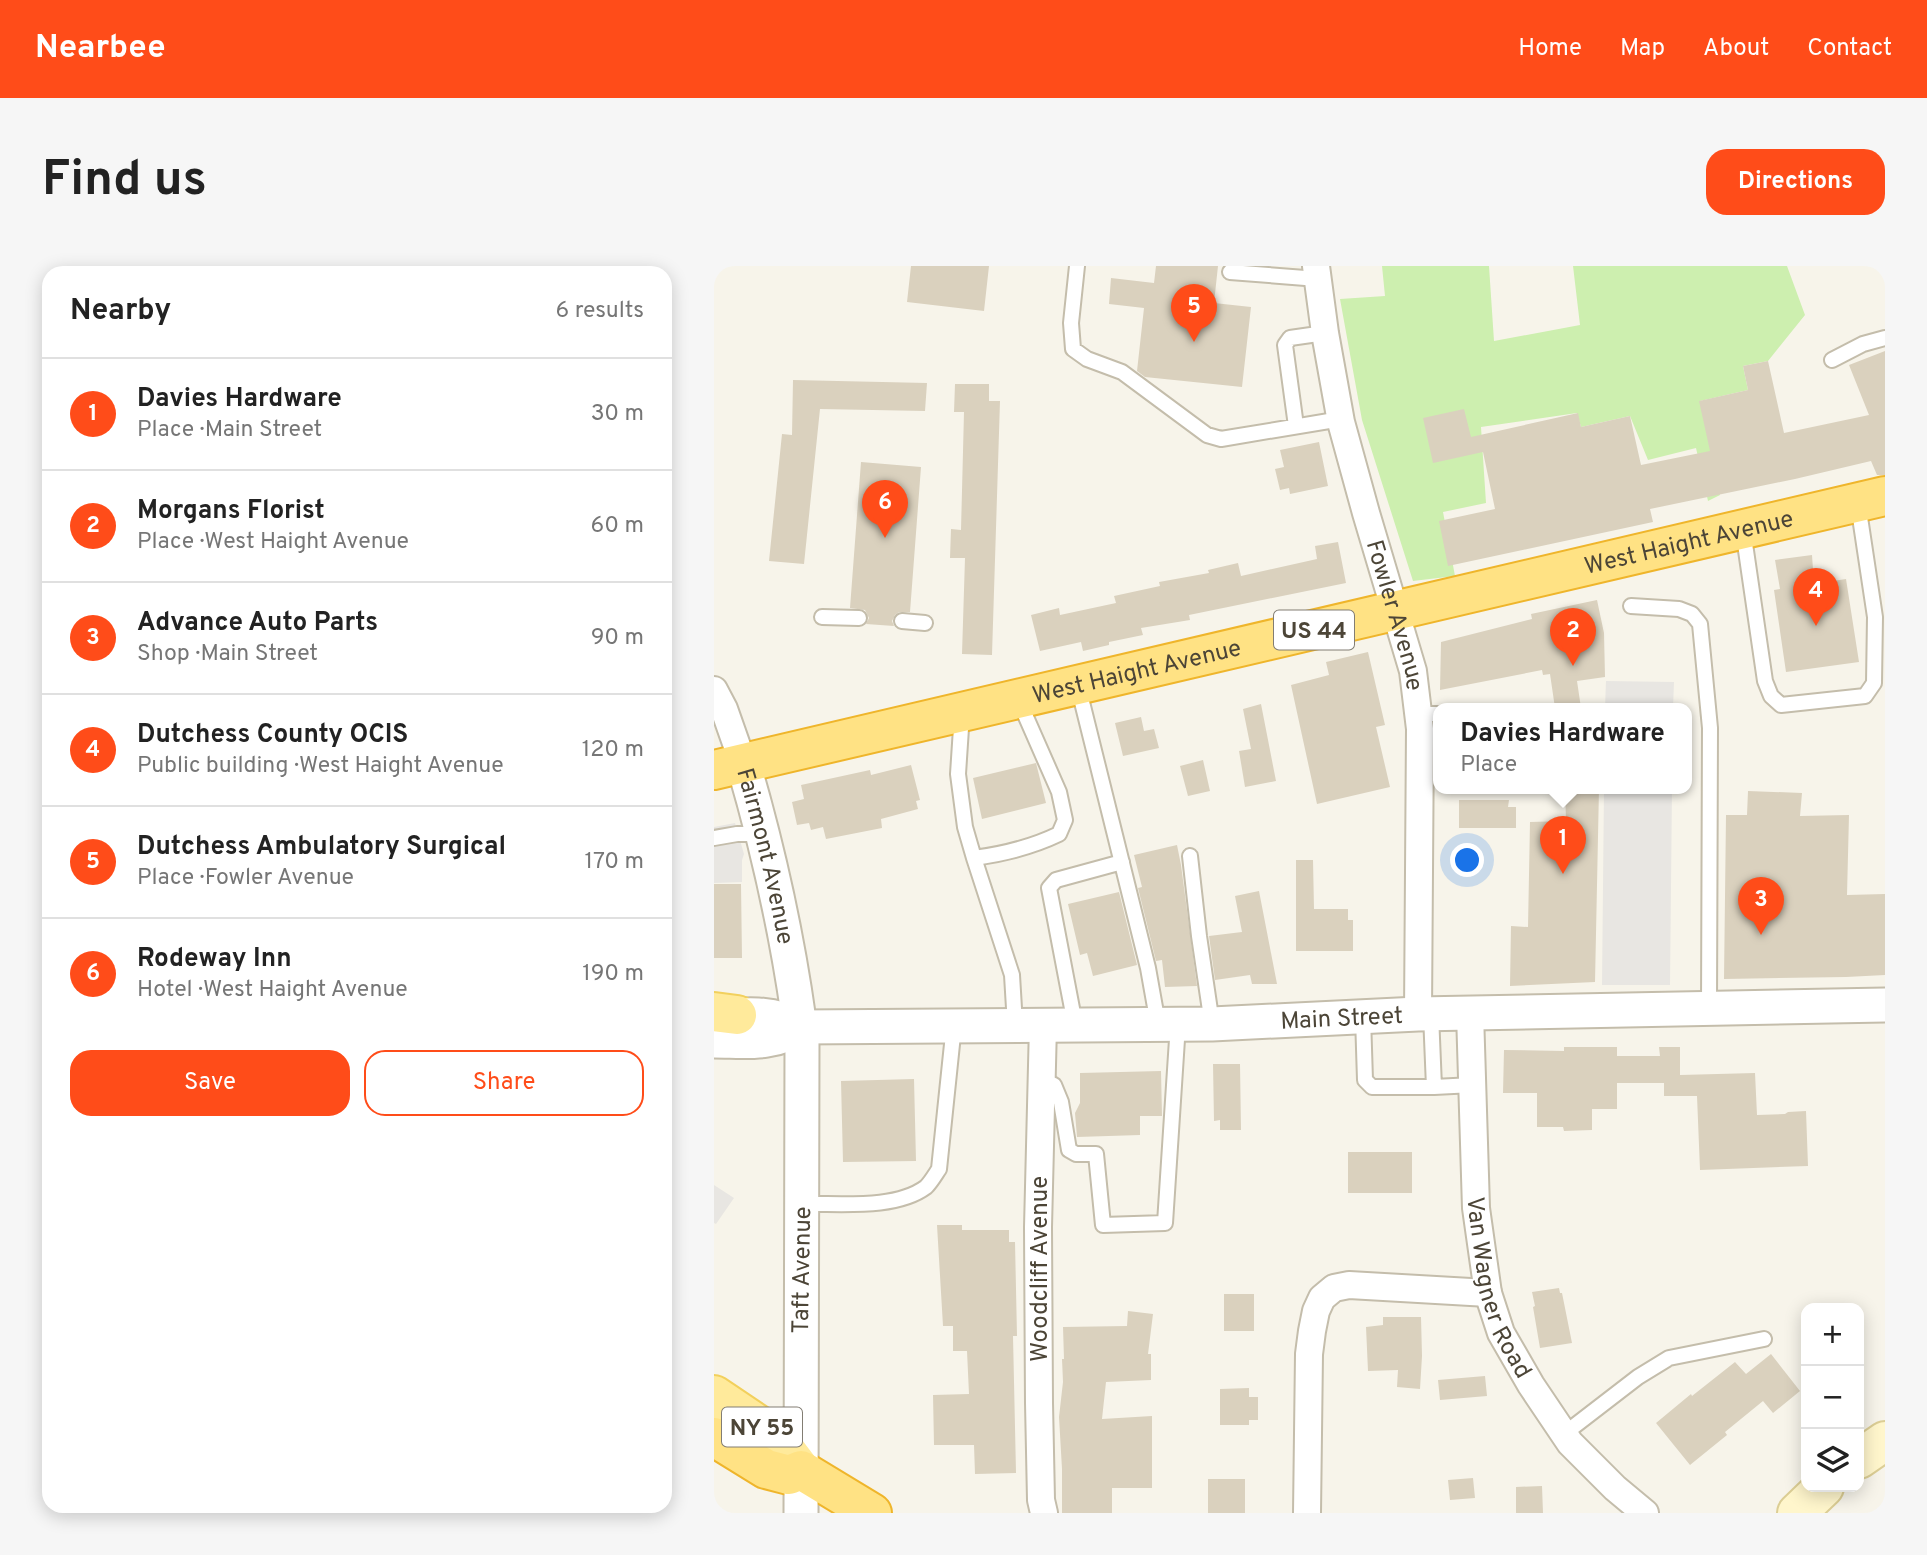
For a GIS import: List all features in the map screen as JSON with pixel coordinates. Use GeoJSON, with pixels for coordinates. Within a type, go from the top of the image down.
{"type":"FeatureCollection","features":[{"type":"Feature","properties":{"kind":"highway","name":"West Haight Avenue"},"geometry":{"type":"LineString","coordinates":[[729,767],[1871,500]]}},
{"type":"Feature","properties":{"kind":"highway"},"geometry":{"type":"LineString","coordinates":[[714,1437],[766,1469],[789,1475],[801,1470],[872,1513]]}},
{"type":"Feature","properties":{"kind":"main road","name":"NY 55"},"geometry":{"type":"LineString","coordinates":[[714,1395],[779,1441],[801,1470]]}},
{"type":"Feature","properties":{"kind":"main road"},"geometry":{"type":"LineString","coordinates":[[1864,1456],[1885,1441]]}},
{"type":"Feature","properties":{"kind":"main road"},"geometry":{"type":"LineString","coordinates":[[1797,1513],[1819,1492]]}},
{"type":"Feature","properties":{"kind":"street","name":"Fowler Avenue"},"geometry":{"type":"LineString","coordinates":[[1317,273],[1341,419],[1366,513],[1428,714],[1420,729],[1429,769],[1424,1014]]}},
{"type":"Feature","properties":{"kind":"street","name":"Fairmont Avenue"},"geometry":{"type":"LineString","coordinates":[[714,690],[724,709],[729,767],[763,834],[782,913],[800,1027]]}},
{"type":"Feature","properties":{"kind":"street","name":"Main Street"},"geometry":{"type":"LineString","coordinates":[[720,1021],[767,1015],[779,1017],[800,1027],[1212,1024],[1424,1014],[1885,1005]]}},
{"type":"Feature","properties":{"kind":"street","name":"Van Wagner Road"},"geometry":{"type":"LineString","coordinates":[[1470,1013],[1476,1208],[1488,1293],[1500,1333],[1570,1443],[1615,1488],[1645,1513]]}},
{"type":"Feature","properties":{"kind":"street","name":"Woodcliff Avenue"},"geometry":{"type":"LineString","coordinates":[[1044,1025],[1038,1227],[1038,1403],[1041,1500],[1044,1513]]}},
{"type":"Feature","properties":{"kind":"street","name":"Taft Avenue"},"geometry":{"type":"LineString","coordinates":[[800,1027],[803,1069],[801,1513]]}},
{"type":"Feature","properties":{"kind":"street"},"geometry":{"type":"LineString","coordinates":[[1307,1513],[1309,1354],[1316,1311],[1322,1298],[1335,1288],[1349,1285],[1488,1293]]}},
{"type":"Feature","properties":{"kind":"lane"},"geometry":{"type":"LineString","coordinates":[[1077,266],[1071,323],[1073,349],[1087,359],[1122,372],[1207,435],[1221,439],[1341,419]]}},
{"type":"Feature","properties":{"kind":"lane"},"geometry":{"type":"LineString","coordinates":[[1230,272],[1317,273]]}},
{"type":"Feature","properties":{"kind":"lane"},"geometry":{"type":"LineString","coordinates":[[1296,426],[1285,345],[1290,338],[1325,333]]}},
{"type":"Feature","properties":{"kind":"lane"},"geometry":{"type":"LineString","coordinates":[[1832,359],[1863,344],[1885,338]]}},
{"type":"Feature","properties":{"kind":"lane"},"geometry":{"type":"LineString","coordinates":[[1743,530],[1765,681],[1771,696],[1781,705],[1865,696],[1874,683],[1871,500]]}},
{"type":"Feature","properties":{"kind":"lane"},"geometry":{"type":"LineString","coordinates":[[1632,606],[1679,608],[1692,614],[1700,624],[1710,728],[1709,1008]]}},
{"type":"Feature","properties":{"kind":"lane"},"geometry":{"type":"LineString","coordinates":[[822,617],[859,618]]}},
{"type":"Feature","properties":{"kind":"lane"},"geometry":{"type":"LineString","coordinates":[[902,621],[925,623]]}},
{"type":"Feature","properties":{"kind":"lane"},"geometry":{"type":"LineString","coordinates":[[1041,1080],[1055,1085],[1061,1102],[1069,1150],[1076,1154],[1096,1154],[1103,1225],[1165,1223],[1168,1024],[1148,968],[1078,685]]}},
{"type":"Feature","properties":{"kind":"lane"},"geometry":{"type":"LineString","coordinates":[[974,858],[1002,854],[1041,843],[1059,834],[1065,820],[1059,792],[1018,699]]}},
{"type":"Feature","properties":{"kind":"lane"},"geometry":{"type":"LineString","coordinates":[[962,712],[958,775],[965,828],[1012,975],[1044,1025]]}},
{"type":"Feature","properties":{"kind":"lane"},"geometry":{"type":"LineString","coordinates":[[714,838],[737,834],[763,834]]}},
{"type":"Feature","properties":{"kind":"lane"},"geometry":{"type":"LineString","coordinates":[[1191,856],[1212,1024]]}},
{"type":"Feature","properties":{"kind":"lane"},"geometry":{"type":"LineString","coordinates":[[1044,1025],[1049,888],[1056,880],[1122,862]]}},
{"type":"Feature","properties":{"kind":"lane"},"geometry":{"type":"LineString","coordinates":[[1424,1014],[1434,1087]]}},
{"type":"Feature","properties":{"kind":"lane"},"geometry":{"type":"LineString","coordinates":[[1363,1017],[1365,1080],[1371,1087],[1473,1085]]}},
{"type":"Feature","properties":{"kind":"lane"},"geometry":{"type":"LineString","coordinates":[[802,1204],[883,1203],[913,1194],[928,1185],[939,1169],[954,1026]]}},
{"type":"Feature","properties":{"kind":"lane"},"geometry":{"type":"LineString","coordinates":[[1564,1434],[1638,1377],[1669,1358],[1764,1339]]}},
{"type":"Feature","properties":{"kind":"green space"},"geometry":{"type":"Polygon","coordinates":[[[1382,266],[1489,266],[1494,341],[1580,325],[1573,266],[1787,266],[1805,315],[1768,361],[1743,366],[1748,390],[1700,401],[1720,495],[1708,501],[1696,448],[1648,460],[1630,416],[1581,427],[1577,413],[1481,427],[1486,503],[1443,512],[1455,576],[1413,581],[1362,420],[1340,299],[1385,296],[1382,266]]]}},
{"type":"Feature","properties":{"kind":"shaded area"},"geometry":{"type":"Polygon","coordinates":[[[1606,681],[1674,682],[1673,703],[1605,703],[1606,681]]]}},
{"type":"Feature","properties":{"kind":"shaded area"},"geometry":{"type":"Polygon","coordinates":[[[1604,794],[1672,794],[1670,985],[1602,985],[1604,794]]]}},
{"type":"Feature","properties":{"kind":"shaded area"},"geometry":{"type":"Polygon","coordinates":[[[735,823],[744,854],[742,882],[714,883],[714,827],[735,823]]]}},
{"type":"Feature","properties":{"kind":"shaded area"},"geometry":{"type":"Polygon","coordinates":[[[714,1185],[734,1198],[716,1224],[714,1223],[714,1185]]]}},
{"type":"Feature","properties":{"kind":"building"},"geometry":{"type":"Polygon","coordinates":[[[911,266],[989,266],[984,311],[907,302],[911,266]]]}},
{"type":"Feature","properties":{"kind":"building"},"geometry":{"type":"Polygon","coordinates":[[[1156,266],[1218,266],[1214,303],[1251,307],[1242,387],[1145,377],[1137,371],[1144,308],[1109,304],[1111,278],[1154,283],[1156,266]]]}},
{"type":"Feature","properties":{"kind":"building"},"geometry":{"type":"Polygon","coordinates":[[[1885,351],[1885,475],[1877,475],[1871,461],[1650,509],[1653,522],[1448,566],[1439,521],[1495,509],[1483,452],[1433,463],[1423,418],[1464,409],[1471,437],[1578,413],[1581,427],[1630,416],[1641,465],[1710,451],[1699,401],[1748,390],[1743,366],[1768,361],[1784,433],[1869,415],[1849,365],[1885,351]]]}},
{"type":"Feature","properties":{"kind":"building"},"geometry":{"type":"Polygon","coordinates":[[[793,380],[927,383],[925,411],[820,409],[804,564],[769,561],[782,434],[792,435],[793,380]]]}},
{"type":"Feature","properties":{"kind":"building"},"geometry":{"type":"Polygon","coordinates":[[[955,384],[989,384],[989,401],[1000,401],[992,655],[962,654],[965,558],[950,558],[951,529],[961,530],[964,412],[954,412],[955,384]]]}},
{"type":"Feature","properties":{"kind":"building"},"geometry":{"type":"Polygon","coordinates":[[[1319,442],[1328,486],[1290,494],[1289,488],[1280,490],[1275,469],[1284,467],[1280,450],[1319,442]]]}},
{"type":"Feature","properties":{"kind":"building"},"geometry":{"type":"Polygon","coordinates":[[[861,462],[921,467],[910,612],[899,612],[895,615],[892,621],[894,626],[866,624],[869,618],[865,610],[850,608],[861,462]]]}},
{"type":"Feature","properties":{"kind":"building"},"geometry":{"type":"Polygon","coordinates":[[[1338,542],[1346,583],[1189,615],[1190,620],[1141,628],[1143,635],[1083,651],[1081,642],[1040,651],[1031,615],[1059,608],[1060,615],[1116,603],[1114,596],[1160,586],[1159,582],[1209,573],[1208,570],[1238,563],[1241,576],[1317,559],[1315,546],[1338,542]]]}},
{"type":"Feature","properties":{"kind":"building"},"geometry":{"type":"Polygon","coordinates":[[[1812,555],[1814,584],[1846,579],[1859,662],[1786,672],[1774,590],[1780,589],[1775,560],[1812,555]]]}},
{"type":"Feature","properties":{"kind":"building"},"geometry":{"type":"Polygon","coordinates":[[[1597,600],[1604,633],[1605,677],[1577,681],[1580,703],[1554,703],[1550,674],[1543,675],[1542,670],[1440,690],[1441,642],[1532,619],[1531,614],[1597,600]]]}},
{"type":"Feature","properties":{"kind":"building"},"geometry":{"type":"Polygon","coordinates":[[[1368,652],[1385,725],[1376,727],[1390,787],[1317,804],[1291,685],[1329,675],[1326,662],[1368,652]]]}},
{"type":"Feature","properties":{"kind":"building"},"geometry":{"type":"Polygon","coordinates":[[[1261,704],[1276,781],[1245,787],[1239,751],[1251,749],[1243,709],[1261,704]]]}},
{"type":"Feature","properties":{"kind":"building"},"geometry":{"type":"Polygon","coordinates":[[[1141,717],[1144,731],[1154,729],[1159,748],[1123,756],[1115,723],[1141,717]]]}},
{"type":"Feature","properties":{"kind":"building"},"geometry":{"type":"Polygon","coordinates":[[[1203,760],[1210,791],[1188,796],[1180,766],[1203,760]]]}},
{"type":"Feature","properties":{"kind":"building"},"geometry":{"type":"Polygon","coordinates":[[[1036,763],[1046,803],[982,819],[973,778],[1036,763]]]}},
{"type":"Feature","properties":{"kind":"building"},"geometry":{"type":"Polygon","coordinates":[[[911,765],[920,800],[916,801],[918,809],[881,819],[882,828],[826,839],[823,827],[811,830],[809,823],[797,825],[792,802],[804,799],[801,785],[870,770],[871,775],[911,765]]]}},
{"type":"Feature","properties":{"kind":"building"},"geometry":{"type":"Polygon","coordinates":[[[1748,791],[1802,793],[1800,816],[1849,815],[1847,895],[1885,894],[1885,975],[1724,979],[1726,815],[1747,815],[1748,791]]]}},
{"type":"Feature","properties":{"kind":"building"},"geometry":{"type":"Polygon","coordinates":[[[1565,794],[1599,794],[1595,982],[1510,986],[1511,926],[1528,927],[1530,822],[1566,821],[1565,794]]]}},
{"type":"Feature","properties":{"kind":"building"},"geometry":{"type":"Polygon","coordinates":[[[1459,800],[1509,800],[1508,807],[1516,807],[1516,828],[1459,828],[1459,800]]]}},
{"type":"Feature","properties":{"kind":"building"},"geometry":{"type":"Polygon","coordinates":[[[1177,845],[1197,986],[1165,987],[1162,960],[1156,961],[1138,888],[1142,887],[1134,855],[1177,845]]]}},
{"type":"Feature","properties":{"kind":"building"},"geometry":{"type":"Polygon","coordinates":[[[1296,860],[1313,860],[1314,909],[1348,909],[1348,920],[1353,920],[1353,951],[1296,951],[1296,860]]]}},
{"type":"Feature","properties":{"kind":"building"},"geometry":{"type":"Polygon","coordinates":[[[714,884],[741,884],[742,958],[714,958],[714,884]]]}},
{"type":"Feature","properties":{"kind":"building"},"geometry":{"type":"Polygon","coordinates":[[[1259,891],[1277,984],[1252,984],[1250,975],[1215,980],[1209,936],[1242,932],[1235,896],[1259,891]]]}},
{"type":"Feature","properties":{"kind":"building"},"geometry":{"type":"Polygon","coordinates":[[[1119,892],[1137,965],[1093,976],[1087,953],[1080,955],[1068,904],[1119,892]]]}},
{"type":"Feature","properties":{"kind":"building"},"geometry":{"type":"Polygon","coordinates":[[[1564,1047],[1617,1047],[1617,1056],[1660,1056],[1659,1047],[1680,1047],[1680,1075],[1755,1073],[1757,1115],[1806,1111],[1808,1166],[1700,1170],[1697,1096],[1664,1096],[1664,1083],[1617,1083],[1617,1109],[1592,1109],[1592,1130],[1564,1131],[1563,1127],[1537,1127],[1537,1093],[1503,1093],[1504,1050],[1564,1051],[1564,1047]]]}},
{"type":"Feature","properties":{"kind":"building"},"geometry":{"type":"Polygon","coordinates":[[[1213,1064],[1240,1064],[1241,1130],[1220,1130],[1220,1120],[1214,1121],[1213,1064]]]}},
{"type":"Feature","properties":{"kind":"building"},"geometry":{"type":"Polygon","coordinates":[[[1161,1071],[1162,1116],[1140,1116],[1140,1135],[1077,1137],[1075,1113],[1080,1103],[1080,1073],[1161,1071]]]}},
{"type":"Feature","properties":{"kind":"building"},"geometry":{"type":"Polygon","coordinates":[[[914,1079],[916,1161],[843,1162],[841,1081],[914,1079]]]}},
{"type":"Feature","properties":{"kind":"building"},"geometry":{"type":"Polygon","coordinates":[[[1348,1152],[1412,1152],[1412,1193],[1348,1193],[1348,1152]]]}},
{"type":"Feature","properties":{"kind":"building"},"geometry":{"type":"Polygon","coordinates":[[[937,1225],[962,1225],[962,1230],[1009,1230],[1009,1242],[1015,1242],[1017,1336],[1013,1336],[1016,1473],[975,1474],[974,1445],[934,1445],[933,1395],[969,1394],[967,1351],[953,1351],[953,1326],[943,1326],[937,1225]]]}},
{"type":"Feature","properties":{"kind":"building"},"geometry":{"type":"Polygon","coordinates":[[[1559,1288],[1572,1343],[1540,1348],[1532,1292],[1559,1288]]]}},
{"type":"Feature","properties":{"kind":"building"},"geometry":{"type":"Polygon","coordinates":[[[1224,1294],[1254,1294],[1254,1331],[1224,1331],[1224,1294]]]}},
{"type":"Feature","properties":{"kind":"building"},"geometry":{"type":"Polygon","coordinates":[[[1128,1311],[1153,1314],[1148,1354],[1151,1354],[1151,1380],[1106,1382],[1102,1419],[1152,1416],[1152,1488],[1112,1488],[1112,1513],[1062,1513],[1059,1417],[1063,1382],[1063,1327],[1127,1326],[1128,1311]]]}},
{"type":"Feature","properties":{"kind":"building"},"geometry":{"type":"Polygon","coordinates":[[[1383,1317],[1421,1317],[1420,1389],[1397,1387],[1398,1370],[1368,1371],[1366,1327],[1383,1325],[1383,1317]]]}},
{"type":"Feature","properties":{"kind":"building"},"geometry":{"type":"Polygon","coordinates":[[[1771,1354],[1800,1391],[1773,1413],[1763,1401],[1690,1465],[1656,1423],[1735,1362],[1746,1374],[1771,1354]]]}},
{"type":"Feature","properties":{"kind":"building"},"geometry":{"type":"Polygon","coordinates":[[[1485,1376],[1487,1396],[1440,1400],[1438,1380],[1485,1376]]]}},
{"type":"Feature","properties":{"kind":"building"},"geometry":{"type":"Polygon","coordinates":[[[1249,1388],[1249,1397],[1258,1397],[1258,1420],[1249,1420],[1249,1425],[1220,1425],[1220,1389],[1249,1388]]]}},
{"type":"Feature","properties":{"kind":"building"},"geometry":{"type":"Polygon","coordinates":[[[1473,1478],[1475,1498],[1450,1500],[1448,1480],[1473,1478]]]}},
{"type":"Feature","properties":{"kind":"building"},"geometry":{"type":"Polygon","coordinates":[[[1208,1479],[1245,1479],[1245,1513],[1208,1513],[1208,1479]]]}},
{"type":"Feature","properties":{"kind":"building"},"geometry":{"type":"Polygon","coordinates":[[[1542,1486],[1543,1513],[1516,1513],[1516,1487],[1542,1486]]]}},
{"type":"Feature","properties":{"kind":"place","name":"Dutchess Ambulatory Surgical"},"geometry":{"type":"Point","coordinates":[1194,342]}},
{"type":"Feature","properties":{"kind":"place","name":"Rodeway Inn"},"geometry":{"type":"Point","coordinates":[885,538]}},
{"type":"Feature","properties":{"kind":"place","name":"Dutchess County OCIS"},"geometry":{"type":"Point","coordinates":[1816,626]}},
{"type":"Feature","properties":{"kind":"place","name":"Morgans Florist"},"geometry":{"type":"Point","coordinates":[1573,666]}},
{"type":"Feature","properties":{"kind":"place","name":"Davies Hardware"},"geometry":{"type":"Point","coordinates":[1563,874]}},
{"type":"Feature","properties":{"kind":"place","name":"Advance Auto Parts"},"geometry":{"type":"Point","coordinates":[1761,935]}}]}
